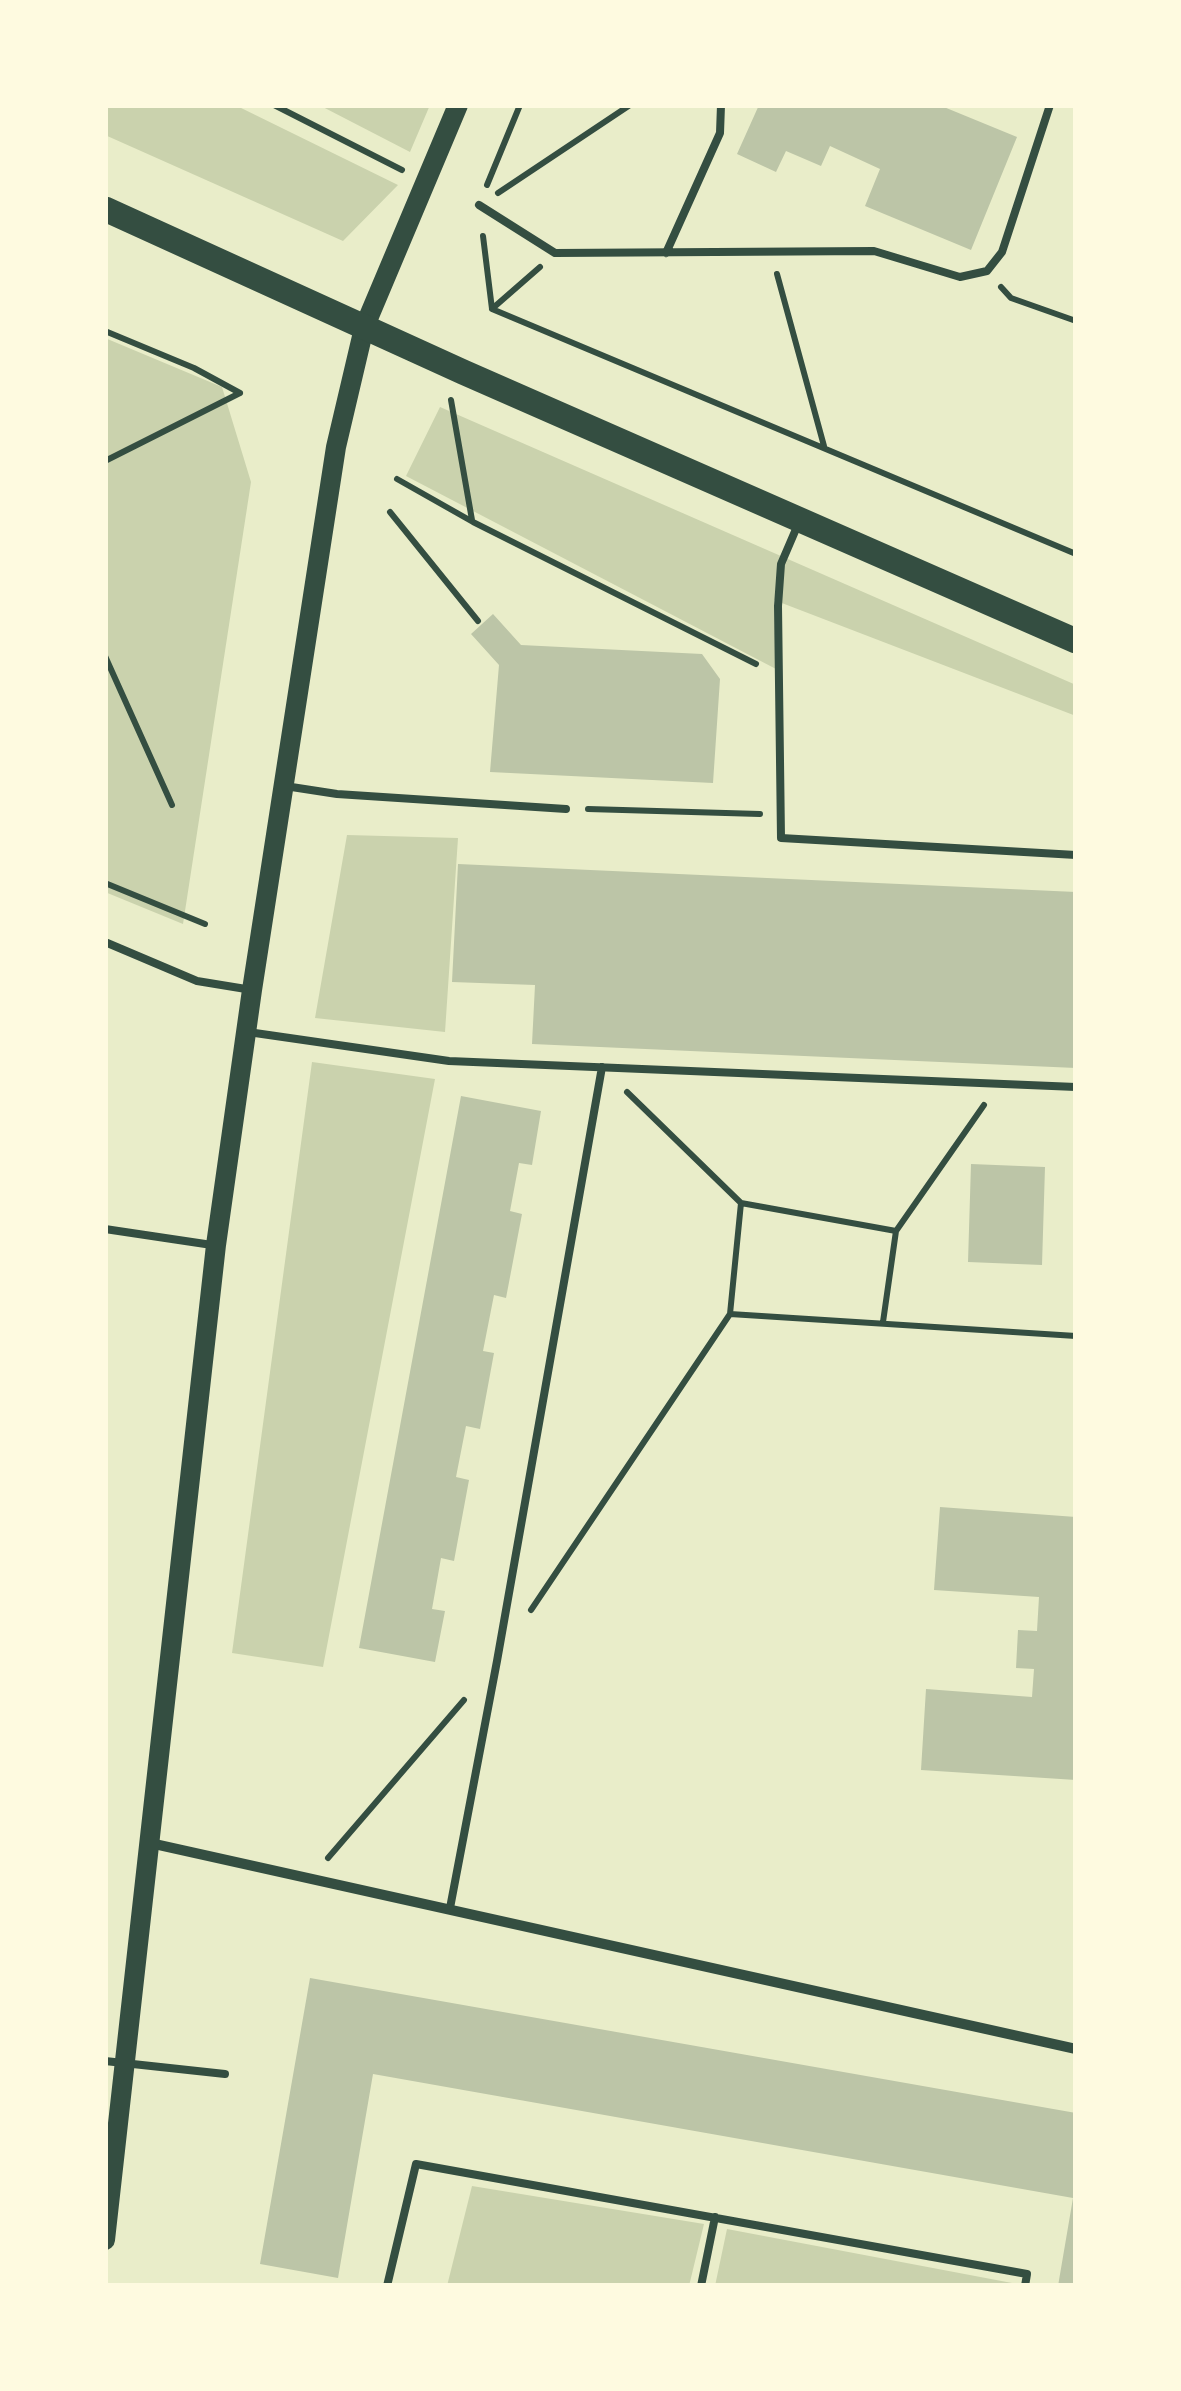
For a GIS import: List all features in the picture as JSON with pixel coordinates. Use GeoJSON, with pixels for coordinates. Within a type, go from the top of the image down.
{"type":"FeatureCollection","features":[{"type":"Feature","properties":{"kind":"main road"},"geometry":{"type":"LineString","coordinates":[[105,2240],[115,2062],[150,1844],[216,1245],[336,447],[364,328],[458,105]]}},
{"type":"Feature","properties":{"kind":"main road"},"geometry":{"type":"LineString","coordinates":[[105,209],[364,328],[1076,641]]}},
{"type":"Feature","properties":{"kind":"street"},"geometry":{"type":"LineString","coordinates":[[150,1844],[1076,2049]]}},
{"type":"Feature","properties":{"kind":"lane"},"geometry":{"type":"LineString","coordinates":[[666,253],[720,133],[721,105]]}},
{"type":"Feature","properties":{"kind":"lane"},"geometry":{"type":"LineString","coordinates":[[479,205],[555,253],[874,251],[960,277],[987,272],[1002,252],[1050,105]]}},
{"type":"Feature","properties":{"kind":"lane"},"geometry":{"type":"LineString","coordinates":[[800,520],[781,564],[778,606],[782,838],[1076,855]]}},
{"type":"Feature","properties":{"kind":"lane"},"geometry":{"type":"LineString","coordinates":[[285,786],[337,794],[566,809]]}},
{"type":"Feature","properties":{"kind":"lane"},"geometry":{"type":"LineString","coordinates":[[105,942],[197,981],[252,990]]}},
{"type":"Feature","properties":{"kind":"lane"},"geometry":{"type":"LineString","coordinates":[[246,1032],[449,1061],[1076,1088]]}},
{"type":"Feature","properties":{"kind":"lane"},"geometry":{"type":"LineString","coordinates":[[450,1908],[602,1066]]}},
{"type":"Feature","properties":{"kind":"lane"},"geometry":{"type":"LineString","coordinates":[[105,1230],[216,1245]]}},
{"type":"Feature","properties":{"kind":"lane"},"geometry":{"type":"LineString","coordinates":[[115,2062],[225,2074]]}},
{"type":"Feature","properties":{"kind":"lane"},"geometry":{"type":"LineString","coordinates":[[387,2286],[416,2164],[1027,2274],[1025,2286]]}},
{"type":"Feature","properties":{"kind":"lane"},"geometry":{"type":"LineString","coordinates":[[700,2286],[715,2218]]}},
{"type":"Feature","properties":{"kind":"path"},"geometry":{"type":"LineString","coordinates":[[274,105],[426,182]]}},
{"type":"Feature","properties":{"kind":"path"},"geometry":{"type":"LineString","coordinates":[[479,205],[630,105]]}},
{"type":"Feature","properties":{"kind":"path"},"geometry":{"type":"LineString","coordinates":[[555,253],[492,309],[1075,550]]}},
{"type":"Feature","properties":{"kind":"path"},"geometry":{"type":"LineString","coordinates":[[772,254],[824,447]]}},
{"type":"Feature","properties":{"kind":"path"},"geometry":{"type":"LineString","coordinates":[[987,272],[1011,298],[1076,321]]}},
{"type":"Feature","properties":{"kind":"path"},"geometry":{"type":"LineString","coordinates":[[105,331],[194,368],[240,393],[105,461]]}},
{"type":"Feature","properties":{"kind":"path"},"geometry":{"type":"LineString","coordinates":[[451,398],[473,522]]}},
{"type":"Feature","properties":{"kind":"path"},"geometry":{"type":"LineString","coordinates":[[397,479],[473,522],[781,677]]}},
{"type":"Feature","properties":{"kind":"path"},"geometry":{"type":"LineString","coordinates":[[390,512],[478,621]]}},
{"type":"Feature","properties":{"kind":"path"},"geometry":{"type":"LineString","coordinates":[[105,656],[172,805]]}},
{"type":"Feature","properties":{"kind":"path"},"geometry":{"type":"LineString","coordinates":[[566,809],[782,814]]}},
{"type":"Feature","properties":{"kind":"path"},"geometry":{"type":"LineString","coordinates":[[105,883],[205,924]]}},
{"type":"Feature","properties":{"kind":"path"},"geometry":{"type":"LineString","coordinates":[[602,1066],[742,1203],[896,1232]]}},
{"type":"Feature","properties":{"kind":"path"},"geometry":{"type":"LineString","coordinates":[[883,1322],[896,1232],[1000,1084]]}},
{"type":"Feature","properties":{"kind":"path"},"geometry":{"type":"LineString","coordinates":[[742,1203],[730,1314],[1076,1336]]}},
{"type":"Feature","properties":{"kind":"green space"},"geometry":{"type":"Polygon","coordinates":[[[105,105],[235,105],[398,185],[343,241],[105,135],[105,105]]]}},
{"type":"Feature","properties":{"kind":"green space"},"geometry":{"type":"Polygon","coordinates":[[[319,105],[430,105],[410,152],[319,105]]]}},
{"type":"Feature","properties":{"kind":"green space"},"geometry":{"type":"Polygon","coordinates":[[[105,338],[222,387],[251,482],[183,924],[105,892],[105,338]]]}},
{"type":"Feature","properties":{"kind":"green space"},"geometry":{"type":"Polygon","coordinates":[[[440,407],[1076,685],[1076,716],[774,600],[776,669],[406,476],[440,407]]]}},
{"type":"Feature","properties":{"kind":"green space"},"geometry":{"type":"Polygon","coordinates":[[[347,835],[458,838],[445,1032],[315,1018],[347,835]]]}},
{"type":"Feature","properties":{"kind":"green space"},"geometry":{"type":"Polygon","coordinates":[[[312,1062],[435,1079],[323,1667],[232,1653],[312,1062]]]}},
{"type":"Feature","properties":{"kind":"green space"},"geometry":{"type":"Polygon","coordinates":[[[472,2186],[704,2224],[689,2286],[447,2286],[472,2186]]]}},
{"type":"Feature","properties":{"kind":"green space"},"geometry":{"type":"Polygon","coordinates":[[[727,2229],[1012,2283],[1012,2286],[715,2286],[727,2229]]]}},
{"type":"Feature","properties":{"kind":"building"},"geometry":{"type":"Polygon","coordinates":[[[759,105],[939,105],[1017,137],[971,250],[865,206],[880,169],[830,146],[821,166],[786,151],[776,172],[737,154],[759,105]]]}},
{"type":"Feature","properties":{"kind":"building"},"geometry":{"type":"Polygon","coordinates":[[[493,614],[521,645],[702,654],[720,679],[713,783],[490,772],[499,665],[471,634],[493,614]]]}},
{"type":"Feature","properties":{"kind":"building"},"geometry":{"type":"Polygon","coordinates":[[[458,864],[1076,892],[1076,1068],[532,1044],[535,985],[452,982],[458,864]]]}},
{"type":"Feature","properties":{"kind":"building"},"geometry":{"type":"Polygon","coordinates":[[[461,1096],[541,1111],[532,1165],[519,1163],[510,1211],[522,1214],[506,1298],[494,1295],[483,1351],[494,1353],[480,1429],[466,1426],[456,1477],[469,1480],[454,1561],[441,1558],[432,1609],[445,1611],[435,1662],[359,1648],[461,1096]]]}},
{"type":"Feature","properties":{"kind":"building"},"geometry":{"type":"Polygon","coordinates":[[[971,1164],[1045,1167],[1042,1265],[968,1262],[971,1164]]]}},
{"type":"Feature","properties":{"kind":"building"},"geometry":{"type":"Polygon","coordinates":[[[940,1507],[1076,1517],[1076,1780],[921,1770],[926,1689],[1032,1697],[1034,1669],[1016,1668],[1018,1630],[1037,1631],[1039,1597],[934,1590],[940,1507]]]}},
{"type":"Feature","properties":{"kind":"building"},"geometry":{"type":"Polygon","coordinates":[[[310,1978],[1076,2113],[1076,2286],[1058,2286],[1073,2198],[373,2074],[338,2278],[260,2264],[310,1978]]]}}]}
